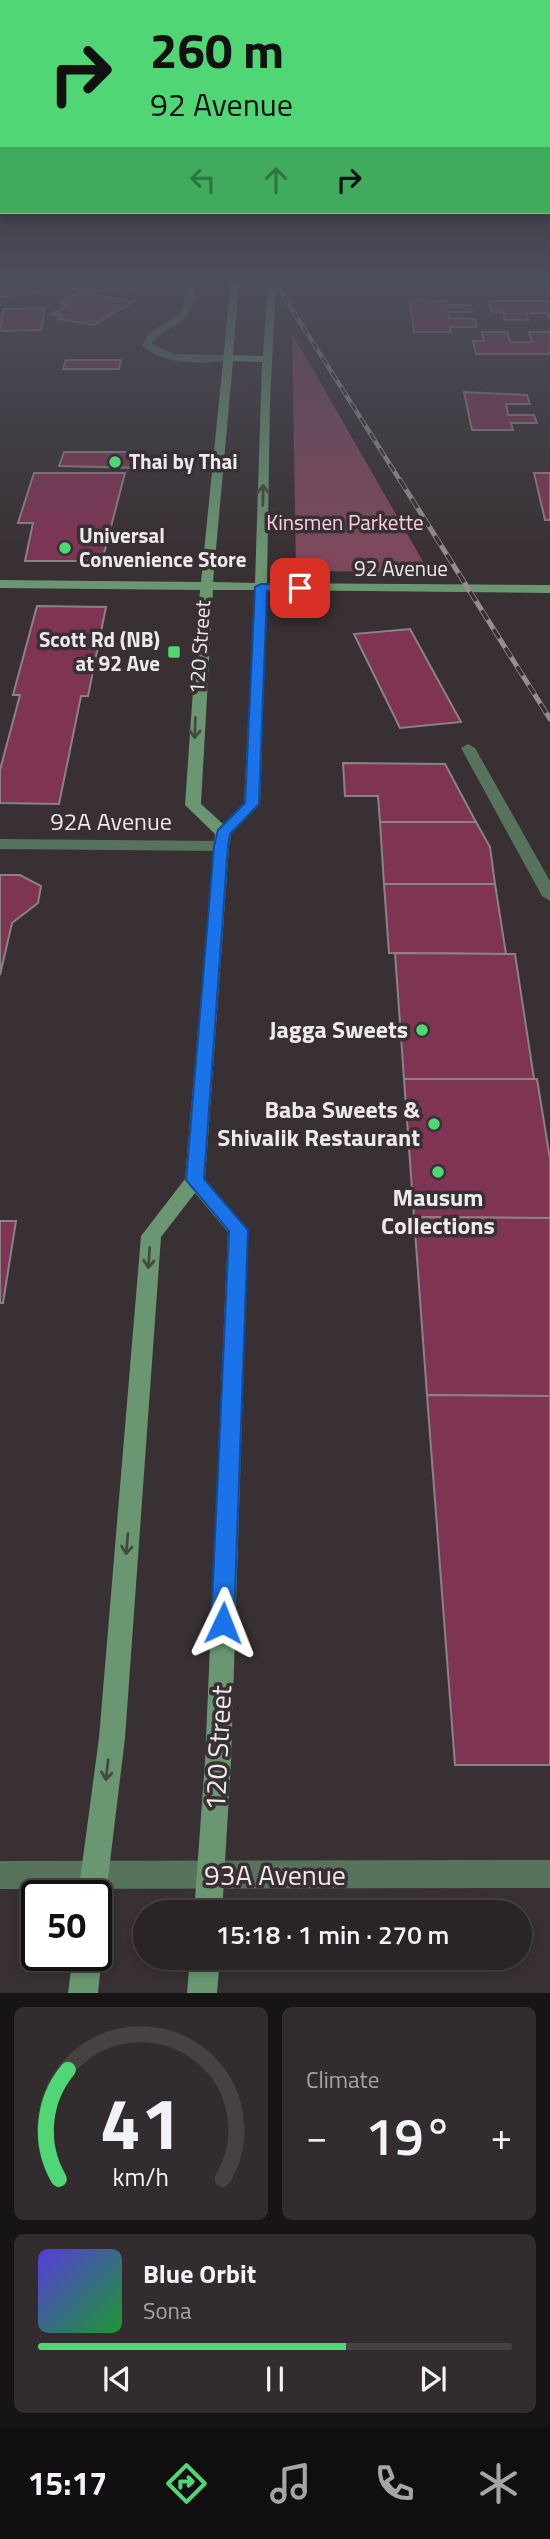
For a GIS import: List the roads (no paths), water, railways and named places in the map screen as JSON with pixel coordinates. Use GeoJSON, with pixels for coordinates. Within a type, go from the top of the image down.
{"type":"FeatureCollection","features":[{"type":"Feature","properties":{"kind":"main road","name":"120 Street"},"geometry":{"type":"LineString","coordinates":[[222,839],[192,805],[205,587],[217,491],[227,374]]}},
{"type":"Feature","properties":{"kind":"main road"},"geometry":{"type":"LineString","coordinates":[[94,1880],[112,1738],[151,1236],[195,1180],[222,839],[252,804],[268,374]]}},
{"type":"Feature","properties":{"kind":"main road","name":"92 Avenue"},"geometry":{"type":"LineString","coordinates":[[0,584],[550,589]]}},
{"type":"Feature","properties":{"kind":"main road","name":"120 Street"},"geometry":{"type":"LineString","coordinates":[[195,1180],[238,1230],[209,1900]]}},
{"type":"Feature","properties":{"kind":"main road"},"geometry":{"type":"LineString","coordinates":[[202,1993],[204,1970]]}},
{"type":"Feature","properties":{"kind":"main road"},"geometry":{"type":"LineString","coordinates":[[83,1993],[85,1971]]}},
{"type":"Feature","properties":{"kind":"street"},"geometry":{"type":"LineString","coordinates":[[468,748],[550,896]]}},
{"type":"Feature","properties":{"kind":"street","name":"92A Avenue"},"geometry":{"type":"LineString","coordinates":[[0,844],[222,839]]}},
{"type":"Feature","properties":{"kind":"street","name":"93A Avenue"},"geometry":{"type":"LineString","coordinates":[[112,1883],[211,1875],[550,1874]]}},
{"type":"Feature","properties":{"kind":"street","name":"93A Avenue"},"geometry":{"type":"LineString","coordinates":[[0,1875],[46,1880]]}},
{"type":"Feature","properties":{"kind":"railway"},"geometry":{"type":"LineString","coordinates":[[333,374],[401,482]]}},
{"type":"Feature","properties":{"kind":"railway"},"geometry":{"type":"LineString","coordinates":[[400,480],[550,719]]}},
{"type":"Feature","properties":{"kind":"place","name":"Thai by Thai"},"geometry":{"type":"Point","coordinates":[115,462]}},
{"type":"Feature","properties":{"kind":"place","name":"Universal Convenience Store"},"geometry":{"type":"Point","coordinates":[65,548]}},
{"type":"Feature","properties":{"kind":"place","name":"Scott Rd (NB) at 92 Ave"},"geometry":{"type":"Point","coordinates":[174,652]}},
{"type":"Feature","properties":{"kind":"place","name":"Jagga Sweets"},"geometry":{"type":"Point","coordinates":[422,1030]}},
{"type":"Feature","properties":{"kind":"place","name":"Baba Sweets & Shivalik Restaurant"},"geometry":{"type":"Point","coordinates":[434,1124]}},
{"type":"Feature","properties":{"kind":"place","name":"Mausum Collections"},"geometry":{"type":"Point","coordinates":[438,1172]}},
{"type":"Feature","properties":{"kind":"park label","name":"Kinsmen Parkette"},"geometry":{"type":"Point","coordinates":[345,523]}}]}
